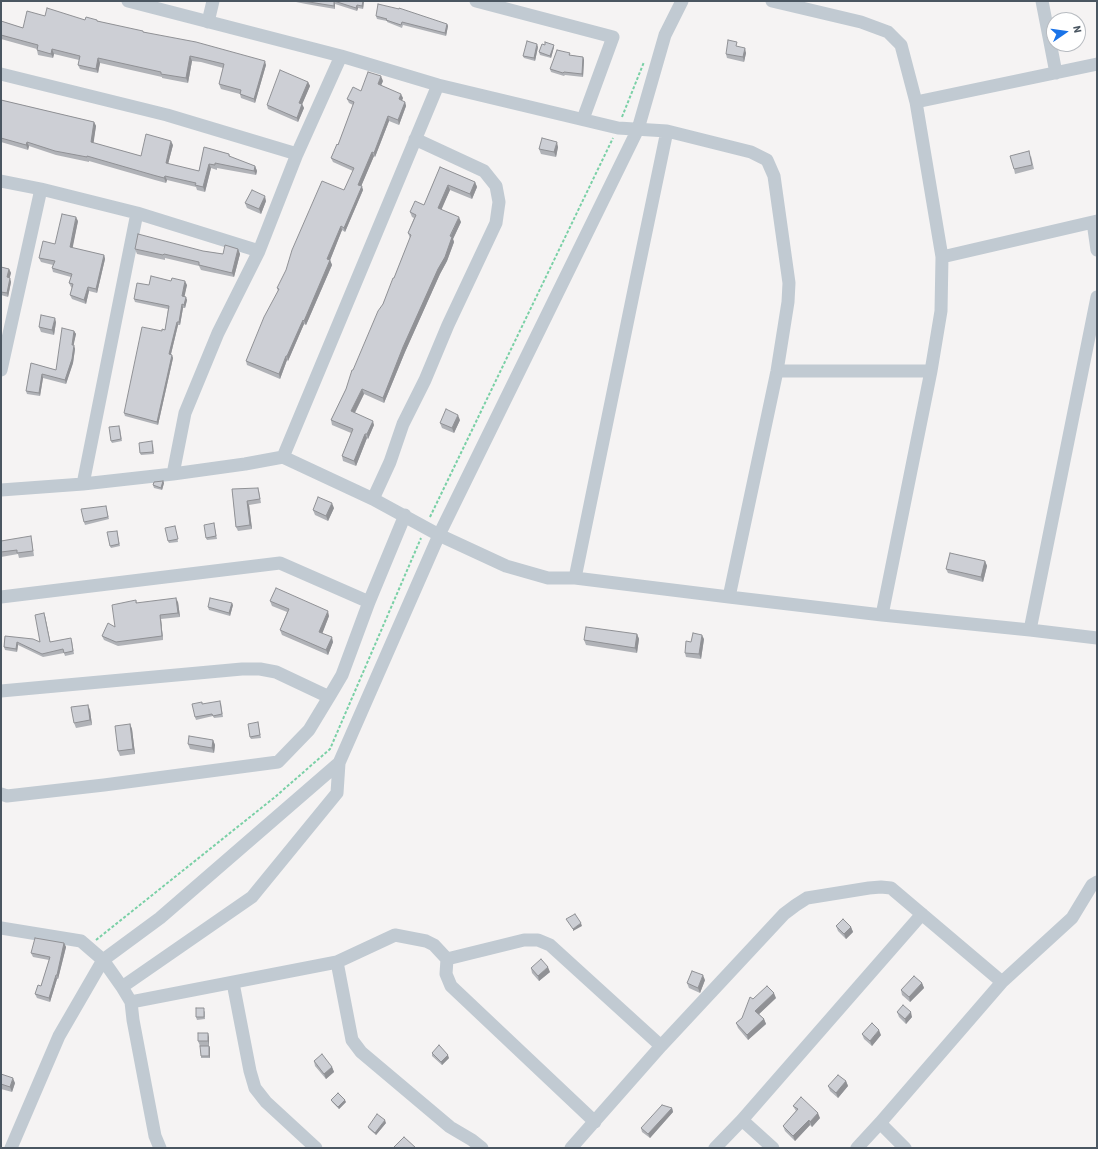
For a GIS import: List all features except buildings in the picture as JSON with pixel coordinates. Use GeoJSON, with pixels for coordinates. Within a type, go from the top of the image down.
{"type":"FeatureCollection","features":[{"type":"Feature","properties":{"kind":"street"},"geometry":{"type":"LineString","coordinates":[[128,1],[341,56],[438,85],[618,128],[638,128],[667,132],[751,152],[767,160],[774,176],[789,283],[788,302],[777,371],[729,598]]}},
{"type":"Feature","properties":{"kind":"street"},"geometry":{"type":"LineString","coordinates":[[208,22],[213,1]]}},
{"type":"Feature","properties":{"kind":"street"},"geometry":{"type":"LineString","coordinates":[[476,1],[613,37],[583,119]]}},
{"type":"Feature","properties":{"kind":"street"},"geometry":{"type":"LineString","coordinates":[[122,987],[252,897],[337,794],[339,762],[439,535],[638,128],[665,35],[682,1]]}},
{"type":"Feature","properties":{"kind":"street"},"geometry":{"type":"LineString","coordinates":[[772,1],[862,22],[888,32],[900,45],[916,102],[942,257],[941,311],[931,371],[882,615]]}},
{"type":"Feature","properties":{"kind":"street"},"geometry":{"type":"LineString","coordinates":[[1042,1],[1056,73]]}},
{"type":"Feature","properties":{"kind":"street"},"geometry":{"type":"LineString","coordinates":[[173,474],[185,413],[218,333],[259,251],[297,154],[341,56]]}},
{"type":"Feature","properties":{"kind":"street"},"geometry":{"type":"LineString","coordinates":[[916,102],[1097,64]]}},
{"type":"Feature","properties":{"kind":"street"},"geometry":{"type":"LineString","coordinates":[[1,74],[167,114],[297,154]]}},
{"type":"Feature","properties":{"kind":"street"},"geometry":{"type":"LineString","coordinates":[[283,457],[438,85]]}},
{"type":"Feature","properties":{"kind":"street"},"geometry":{"type":"LineString","coordinates":[[575,578],[667,132]]}},
{"type":"Feature","properties":{"kind":"street"},"geometry":{"type":"LineString","coordinates":[[374,499],[404,424],[496,223],[499,202],[496,186],[484,172],[415,139]]}},
{"type":"Feature","properties":{"kind":"street"},"geometry":{"type":"LineString","coordinates":[[1,181],[41,189],[137,213],[259,251]]}},
{"type":"Feature","properties":{"kind":"street"},"geometry":{"type":"LineString","coordinates":[[1,370],[41,189]]}},
{"type":"Feature","properties":{"kind":"street"},"geometry":{"type":"LineString","coordinates":[[83,484],[137,213]]}},
{"type":"Feature","properties":{"kind":"street"},"geometry":{"type":"LineString","coordinates":[[942,257],[1095,221],[1097,250]]}},
{"type":"Feature","properties":{"kind":"street"},"geometry":{"type":"LineString","coordinates":[[1030,630],[1097,297]]}},
{"type":"Feature","properties":{"kind":"street"},"geometry":{"type":"LineString","coordinates":[[777,371],[931,371]]}},
{"type":"Feature","properties":{"kind":"street"},"geometry":{"type":"LineString","coordinates":[[1,490],[83,484],[173,474],[283,457],[374,499],[439,535],[506,566],[548,578],[575,578],[729,598],[1097,638]]}},
{"type":"Feature","properties":{"kind":"street"},"geometry":{"type":"LineString","coordinates":[[1,794],[7,796],[278,762],[309,730],[342,675],[369,602],[405,515]]}},
{"type":"Feature","properties":{"kind":"street"},"geometry":{"type":"LineString","coordinates":[[1,597],[280,563],[369,602]]}},
{"type":"Feature","properties":{"kind":"street"},"geometry":{"type":"LineString","coordinates":[[1,691],[242,669],[260,669],[276,672],[329,697]]}},
{"type":"Feature","properties":{"kind":"street"},"geometry":{"type":"LineString","coordinates":[[11,1148],[59,1036],[102,960],[160,918],[339,762]]}},
{"type":"Feature","properties":{"kind":"street"},"geometry":{"type":"LineString","coordinates":[[857,1148],[1002,982],[1072,918],[1092,885],[1097,882]]}},
{"type":"Feature","properties":{"kind":"street"},"geometry":{"type":"LineString","coordinates":[[571,1148],[661,1046],[784,914],[807,898],[869,888],[891,888],[1002,982]]}},
{"type":"Feature","properties":{"kind":"street"},"geometry":{"type":"LineString","coordinates":[[715,1148],[742,1120],[922,914]]}},
{"type":"Feature","properties":{"kind":"street"},"geometry":{"type":"LineString","coordinates":[[1,928],[81,941],[102,960],[122,987],[132,1002],[133,1020],[155,1136],[160,1148]]}},
{"type":"Feature","properties":{"kind":"street"},"geometry":{"type":"LineString","coordinates":[[132,1002],[337,962],[395,935],[426,940],[434,945],[447,959],[446,974],[451,986],[595,1122]]}},
{"type":"Feature","properties":{"kind":"street"},"geometry":{"type":"LineString","coordinates":[[447,959],[524,940],[538,940],[550,945],[661,1046]]}},
{"type":"Feature","properties":{"kind":"street"},"geometry":{"type":"LineString","coordinates":[[337,962],[352,1040],[361,1052],[450,1127],[472,1140],[482,1148]]}},
{"type":"Feature","properties":{"kind":"street"},"geometry":{"type":"LineString","coordinates":[[233,983],[250,1072],[255,1088],[266,1102],[316,1148]]}},
{"type":"Feature","properties":{"kind":"street"},"geometry":{"type":"LineString","coordinates":[[742,1120],[773,1148]]}},
{"type":"Feature","properties":{"kind":"street"},"geometry":{"type":"LineString","coordinates":[[880,1123],[905,1148]]}},
{"type":"Feature","properties":{"kind":"path"},"geometry":{"type":"LineString","coordinates":[[87,947],[275,796],[330,748],[425,527],[618,128],[646,57]]}}]}
